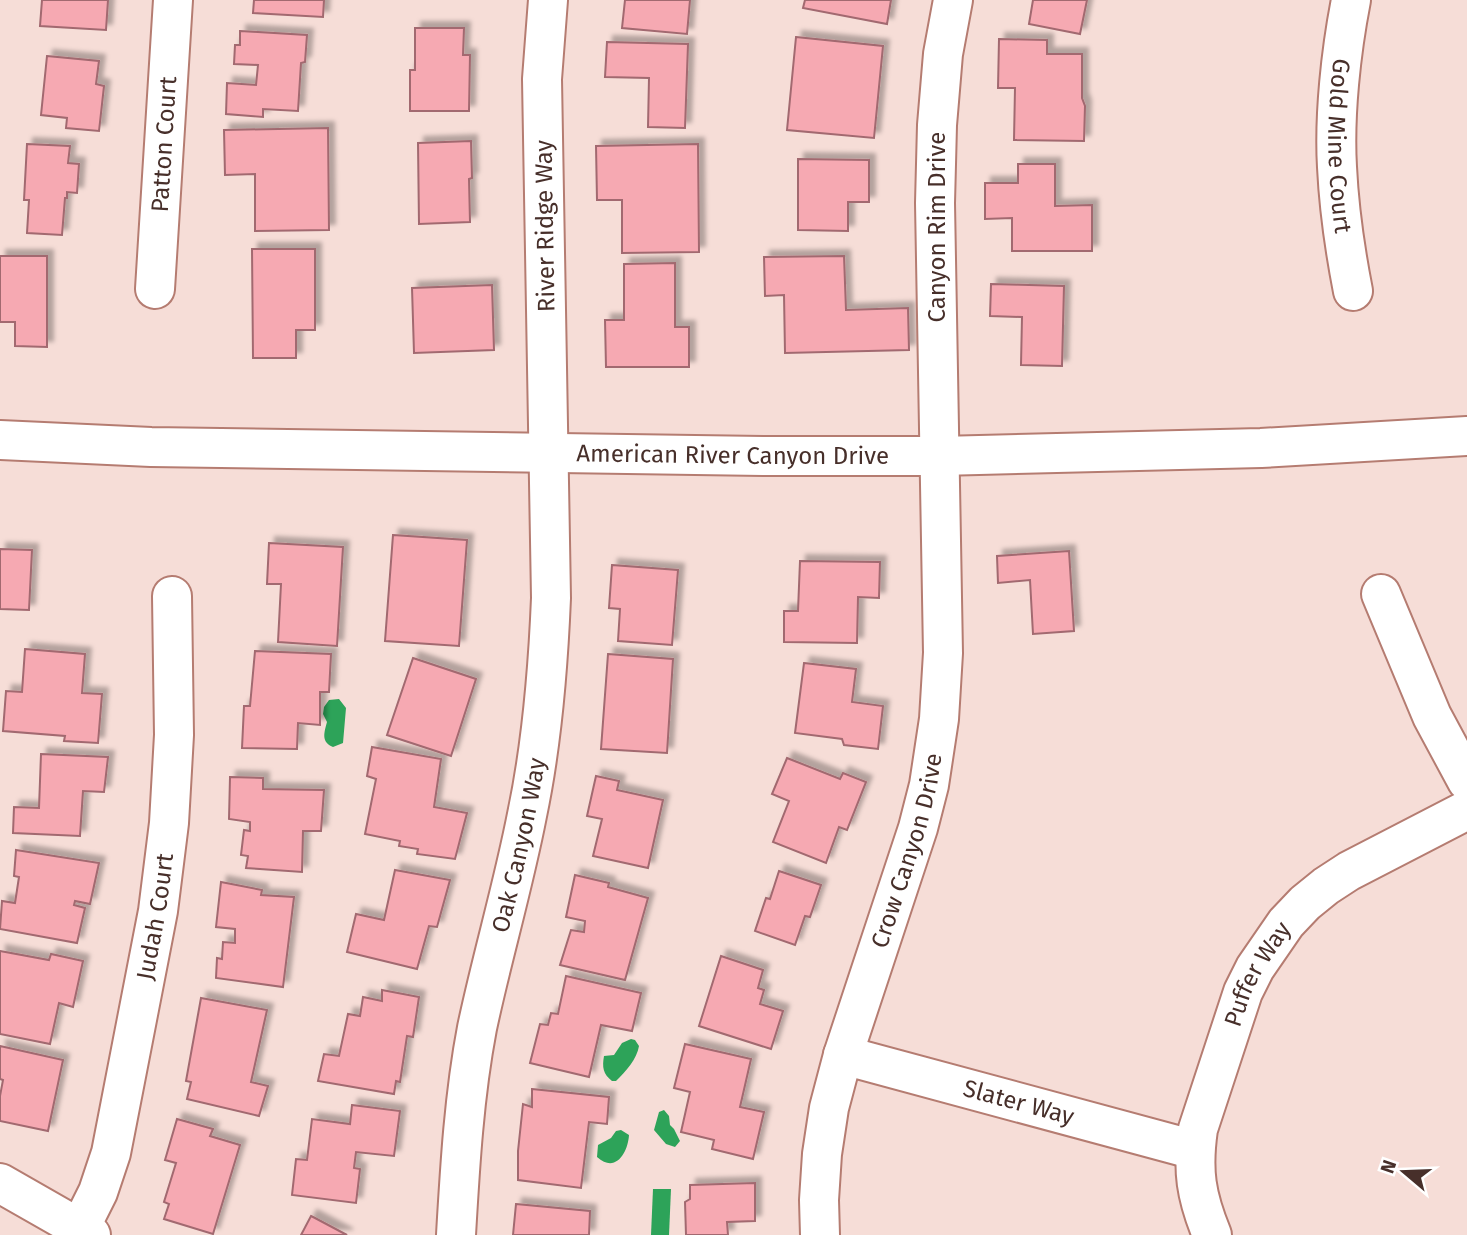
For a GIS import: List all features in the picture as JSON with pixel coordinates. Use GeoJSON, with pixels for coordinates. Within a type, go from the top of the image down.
{"type":"FeatureCollection","features":[{"type":"Feature","properties":{"kind":"street","name":"Patton Court"},"geometry":{"type":"LineString","coordinates":[[155,289],[173,0]]}},
{"type":"Feature","properties":{"kind":"street","name":"River Ridge Way"},"geometry":{"type":"LineString","coordinates":[[548,0],[542,79],[549,452]]}},
{"type":"Feature","properties":{"kind":"street","name":"Canyon Rim Drive"},"geometry":{"type":"LineString","coordinates":[[940,456],[935,204],[937,125],[943,54],[953,0]]}},
{"type":"Feature","properties":{"kind":"street","name":"Gold Mine Court"},"geometry":{"type":"LineString","coordinates":[[1351,0],[1338,93],[1337,166],[1343,238],[1353,291]]}},
{"type":"Feature","properties":{"kind":"street","name":"American River Canyon Drive"},"geometry":{"type":"LineString","coordinates":[[0,440],[151,447],[940,456],[1251,448],[1467,436]]}},
{"type":"Feature","properties":{"kind":"street","name":"Oak Canyon Way"},"geometry":{"type":"LineString","coordinates":[[456,1235],[461,1139],[477,1029],[527,815],[541,737],[549,658],[551,598],[549,452]]}},
{"type":"Feature","properties":{"kind":"street","name":"Crow Canyon Drive"},"geometry":{"type":"LineString","coordinates":[[820,1235],[822,1154],[829,1108],[843,1055],[918,828],[929,785],[939,719],[943,653],[940,456]]}},
{"type":"Feature","properties":{"kind":"street"},"geometry":{"type":"LineString","coordinates":[[1381,594],[1432,716],[1467,781]]}},
{"type":"Feature","properties":{"kind":"street","name":"Judah Court"},"geometry":{"type":"LineString","coordinates":[[86,1232],[111,1153],[158,911],[169,824],[174,735],[172,596]]}},
{"type":"Feature","properties":{"kind":"street","name":"Puffer Way"},"geometry":{"type":"LineString","coordinates":[[1212,1235],[1198,1194],[1195,1172],[1198,1129],[1243,992],[1255,968],[1286,923],[1316,895],[1349,870],[1467,810]]}},
{"type":"Feature","properties":{"kind":"street","name":"Slater Way"},"geometry":{"type":"LineString","coordinates":[[843,1055],[1195,1150]]}},
{"type":"Feature","properties":{"kind":"street"},"geometry":{"type":"LineString","coordinates":[[0,1183],[86,1232]]}},
{"type":"Feature","properties":{"kind":"shaded area"},"geometry":{"type":"Polygon","coordinates":[[[339,699],[346,708],[343,743],[333,747],[325,740],[327,722],[323,714],[329,700],[339,699]]]}},
{"type":"Feature","properties":{"kind":"shaded area"},"geometry":{"type":"Polygon","coordinates":[[[631,1039],[639,1046],[636,1056],[620,1077],[612,1081],[604,1070],[604,1056],[614,1055],[622,1043],[631,1039]]]}},
{"type":"Feature","properties":{"kind":"shaded area"},"geometry":{"type":"Polygon","coordinates":[[[664,1110],[680,1141],[675,1147],[666,1144],[654,1130],[659,1112],[664,1110]]]}},
{"type":"Feature","properties":{"kind":"shaded area"},"geometry":{"type":"Polygon","coordinates":[[[621,1130],[629,1135],[623,1154],[615,1162],[604,1162],[597,1157],[598,1145],[621,1130]]]}},
{"type":"Feature","properties":{"kind":"shaded area"},"geometry":{"type":"Polygon","coordinates":[[[653,1189],[671,1189],[669,1235],[651,1235],[653,1189]]]}},
{"type":"Feature","properties":{"kind":"building"},"geometry":{"type":"Polygon","coordinates":[[[42,0],[108,0],[106,30],[40,26],[42,0]]]}},
{"type":"Feature","properties":{"kind":"building"},"geometry":{"type":"Polygon","coordinates":[[[254,0],[324,0],[323,17],[253,13],[254,0]]]}},
{"type":"Feature","properties":{"kind":"building"},"geometry":{"type":"Polygon","coordinates":[[[625,0],[690,0],[687,34],[622,28],[625,0]]]}},
{"type":"Feature","properties":{"kind":"building"},"geometry":{"type":"Polygon","coordinates":[[[805,0],[891,0],[887,24],[803,8],[805,0]]]}},
{"type":"Feature","properties":{"kind":"building"},"geometry":{"type":"Polygon","coordinates":[[[1033,0],[1087,0],[1080,34],[1029,24],[1033,0]]]}},
{"type":"Feature","properties":{"kind":"building"},"geometry":{"type":"Polygon","coordinates":[[[415,28],[464,28],[463,55],[470,55],[469,111],[410,111],[410,70],[415,70],[415,28]]]}},
{"type":"Feature","properties":{"kind":"building"},"geometry":{"type":"Polygon","coordinates":[[[240,31],[307,35],[305,62],[301,63],[298,111],[263,109],[263,117],[226,114],[227,83],[256,85],[258,65],[234,64],[235,45],[240,45],[240,31]]]}},
{"type":"Feature","properties":{"kind":"building"},"geometry":{"type":"Polygon","coordinates":[[[796,37],[883,46],[874,138],[787,130],[796,37]]]}},
{"type":"Feature","properties":{"kind":"building"},"geometry":{"type":"Polygon","coordinates":[[[999,39],[1047,40],[1047,54],[1082,54],[1084,141],[1014,140],[1015,88],[998,88],[999,39]]]}},
{"type":"Feature","properties":{"kind":"building"},"geometry":{"type":"Polygon","coordinates":[[[607,42],[688,44],[685,128],[648,127],[649,78],[605,77],[607,42]]]}},
{"type":"Feature","properties":{"kind":"building"},"geometry":{"type":"Polygon","coordinates":[[[47,56],[99,61],[96,84],[104,86],[99,131],[66,128],[67,118],[41,115],[47,56]]]}},
{"type":"Feature","properties":{"kind":"building"},"geometry":{"type":"Polygon","coordinates":[[[328,128],[329,230],[255,231],[255,174],[225,175],[224,130],[328,128]]]}},
{"type":"Feature","properties":{"kind":"building"},"geometry":{"type":"Polygon","coordinates":[[[471,141],[470,222],[419,224],[418,143],[471,141]]]}},
{"type":"Feature","properties":{"kind":"building"},"geometry":{"type":"Polygon","coordinates":[[[27,144],[70,146],[68,163],[79,164],[77,193],[67,192],[65,198],[62,235],[27,233],[29,200],[24,200],[27,144]]]}},
{"type":"Feature","properties":{"kind":"building"},"geometry":{"type":"Polygon","coordinates":[[[698,144],[699,252],[622,253],[622,200],[597,200],[596,146],[698,144]]]}},
{"type":"Feature","properties":{"kind":"building"},"geometry":{"type":"Polygon","coordinates":[[[798,159],[869,160],[869,202],[848,202],[848,231],[798,230],[798,159]]]}},
{"type":"Feature","properties":{"kind":"building"},"geometry":{"type":"Polygon","coordinates":[[[1018,164],[1055,164],[1055,206],[1092,205],[1092,251],[1012,251],[1012,218],[985,219],[985,183],[1018,183],[1018,164]]]}},
{"type":"Feature","properties":{"kind":"building"},"geometry":{"type":"Polygon","coordinates":[[[252,249],[315,249],[315,330],[296,330],[296,358],[253,358],[252,249]]]}},
{"type":"Feature","properties":{"kind":"building"},"geometry":{"type":"Polygon","coordinates":[[[0,256],[47,256],[47,347],[15,346],[15,322],[0,322],[0,256]]]}},
{"type":"Feature","properties":{"kind":"building"},"geometry":{"type":"Polygon","coordinates":[[[844,256],[846,310],[908,308],[909,350],[785,353],[784,295],[765,296],[764,257],[844,256]]]}},
{"type":"Feature","properties":{"kind":"building"},"geometry":{"type":"Polygon","coordinates":[[[675,263],[675,327],[689,327],[689,367],[606,367],[605,320],[624,320],[624,264],[675,263]]]}},
{"type":"Feature","properties":{"kind":"building"},"geometry":{"type":"Polygon","coordinates":[[[991,284],[1064,286],[1062,366],[1021,365],[1022,317],[990,316],[991,284]]]}},
{"type":"Feature","properties":{"kind":"building"},"geometry":{"type":"Polygon","coordinates":[[[492,285],[494,350],[414,353],[412,288],[492,285]]]}},
{"type":"Feature","properties":{"kind":"building"},"geometry":{"type":"Polygon","coordinates":[[[393,535],[467,540],[459,646],[385,641],[393,535]]]}},
{"type":"Feature","properties":{"kind":"building"},"geometry":{"type":"Polygon","coordinates":[[[269,543],[343,547],[337,646],[278,642],[281,584],[267,584],[269,543]]]}},
{"type":"Feature","properties":{"kind":"building"},"geometry":{"type":"Polygon","coordinates":[[[0,549],[32,550],[29,610],[0,609],[0,549]]]}},
{"type":"Feature","properties":{"kind":"building"},"geometry":{"type":"Polygon","coordinates":[[[1069,551],[1074,631],[1033,634],[1030,580],[998,583],[997,556],[1069,551]]]}},
{"type":"Feature","properties":{"kind":"building"},"geometry":{"type":"Polygon","coordinates":[[[800,561],[880,562],[879,598],[858,597],[857,643],[784,642],[784,611],[798,611],[800,561]]]}},
{"type":"Feature","properties":{"kind":"building"},"geometry":{"type":"Polygon","coordinates":[[[612,565],[678,570],[672,645],[618,641],[620,609],[609,608],[612,565]]]}},
{"type":"Feature","properties":{"kind":"building"},"geometry":{"type":"Polygon","coordinates":[[[25,649],[85,654],[82,693],[102,694],[98,743],[64,741],[65,736],[3,731],[6,691],[22,692],[25,649]]]}},
{"type":"Feature","properties":{"kind":"building"},"geometry":{"type":"Polygon","coordinates":[[[255,651],[331,654],[329,692],[320,692],[320,725],[298,723],[297,749],[242,748],[244,706],[250,706],[255,651]]]}},
{"type":"Feature","properties":{"kind":"building"},"geometry":{"type":"Polygon","coordinates":[[[608,654],[673,659],[667,753],[601,749],[608,654]]]}},
{"type":"Feature","properties":{"kind":"building"},"geometry":{"type":"Polygon","coordinates":[[[413,658],[476,679],[451,756],[387,735],[413,658]]]}},
{"type":"Feature","properties":{"kind":"building"},"geometry":{"type":"Polygon","coordinates":[[[804,663],[856,669],[852,702],[883,706],[878,749],[844,745],[842,739],[795,733],[804,663]]]}},
{"type":"Feature","properties":{"kind":"building"},"geometry":{"type":"Polygon","coordinates":[[[372,747],[441,759],[434,807],[467,813],[455,859],[417,854],[418,849],[399,846],[400,841],[365,834],[376,779],[367,776],[372,747]]]}},
{"type":"Feature","properties":{"kind":"building"},"geometry":{"type":"Polygon","coordinates":[[[41,754],[108,757],[104,792],[83,791],[80,836],[13,833],[14,807],[39,808],[41,754]]]}},
{"type":"Feature","properties":{"kind":"building"},"geometry":{"type":"Polygon","coordinates":[[[787,758],[840,779],[843,773],[866,782],[847,830],[839,827],[826,863],[773,842],[789,801],[772,794],[787,758]]]}},
{"type":"Feature","properties":{"kind":"building"},"geometry":{"type":"Polygon","coordinates":[[[596,776],[619,781],[617,790],[663,800],[648,868],[593,856],[602,819],[587,816],[596,776]]]}},
{"type":"Feature","properties":{"kind":"building"},"geometry":{"type":"Polygon","coordinates":[[[230,777],[263,778],[263,789],[324,790],[321,831],[303,831],[302,872],[246,868],[248,856],[241,855],[244,830],[250,831],[250,822],[229,819],[230,777]]]}},
{"type":"Feature","properties":{"kind":"building"},"geometry":{"type":"Polygon","coordinates":[[[16,850],[99,863],[90,904],[75,901],[74,905],[85,908],[77,943],[0,929],[2,901],[15,903],[19,877],[14,876],[16,850]]]}},
{"type":"Feature","properties":{"kind":"building"},"geometry":{"type":"Polygon","coordinates":[[[395,870],[450,880],[437,927],[429,926],[417,969],[347,952],[356,914],[384,920],[395,870]]]}},
{"type":"Feature","properties":{"kind":"building"},"geometry":{"type":"Polygon","coordinates":[[[779,871],[821,885],[810,917],[805,916],[795,945],[755,931],[779,871]]]}},
{"type":"Feature","properties":{"kind":"building"},"geometry":{"type":"Polygon","coordinates":[[[575,875],[609,883],[608,887],[648,898],[625,980],[560,965],[571,930],[584,932],[585,921],[566,917],[575,875]]]}},
{"type":"Feature","properties":{"kind":"building"},"geometry":{"type":"Polygon","coordinates":[[[221,882],[262,890],[261,895],[294,897],[283,987],[216,978],[217,958],[222,959],[223,942],[235,943],[235,929],[216,927],[221,882]]]}},
{"type":"Feature","properties":{"kind":"building"},"geometry":{"type":"Polygon","coordinates":[[[0,951],[49,960],[51,954],[83,961],[73,1007],[59,1003],[50,1044],[0,1034],[0,951]]]}},
{"type":"Feature","properties":{"kind":"building"},"geometry":{"type":"Polygon","coordinates":[[[721,956],[763,970],[758,988],[764,990],[760,1004],[783,1011],[771,1049],[699,1026],[721,956]]]}},
{"type":"Feature","properties":{"kind":"building"},"geometry":{"type":"Polygon","coordinates":[[[566,976],[641,993],[632,1031],[601,1025],[589,1077],[530,1063],[540,1024],[548,1025],[551,1013],[558,1014],[566,976]]]}},
{"type":"Feature","properties":{"kind":"building"},"geometry":{"type":"Polygon","coordinates":[[[382,990],[419,997],[413,1037],[407,1036],[400,1082],[396,1081],[394,1094],[318,1081],[324,1054],[339,1056],[348,1014],[360,1016],[363,997],[382,1001],[382,990]]]}},
{"type":"Feature","properties":{"kind":"building"},"geometry":{"type":"Polygon","coordinates":[[[201,998],[267,1010],[251,1082],[268,1086],[259,1116],[187,1099],[191,1082],[186,1081],[201,998]]]}},
{"type":"Feature","properties":{"kind":"building"},"geometry":{"type":"Polygon","coordinates":[[[685,1044],[751,1059],[740,1107],[764,1112],[753,1159],[712,1149],[714,1140],[681,1132],[690,1092],[674,1088],[685,1044]]]}},
{"type":"Feature","properties":{"kind":"building"},"geometry":{"type":"Polygon","coordinates":[[[0,1046],[63,1060],[48,1131],[0,1121],[3,1080],[0,1079],[0,1046]]]}},
{"type":"Feature","properties":{"kind":"building"},"geometry":{"type":"Polygon","coordinates":[[[532,1089],[609,1097],[607,1124],[589,1122],[581,1188],[518,1180],[523,1104],[532,1107],[532,1089]]]}},
{"type":"Feature","properties":{"kind":"building"},"geometry":{"type":"Polygon","coordinates":[[[352,1105],[400,1111],[394,1156],[356,1152],[354,1168],[360,1169],[356,1203],[292,1195],[296,1159],[307,1160],[312,1119],[350,1124],[352,1105]]]}},
{"type":"Feature","properties":{"kind":"building"},"geometry":{"type":"Polygon","coordinates":[[[177,1119],[213,1129],[210,1136],[240,1145],[213,1234],[164,1219],[169,1204],[164,1202],[176,1163],[165,1160],[177,1119]]]}},
{"type":"Feature","properties":{"kind":"building"},"geometry":{"type":"Polygon","coordinates":[[[755,1183],[755,1221],[727,1222],[728,1235],[686,1235],[685,1202],[690,1199],[690,1185],[755,1183]]]}},
{"type":"Feature","properties":{"kind":"building"},"geometry":{"type":"Polygon","coordinates":[[[516,1204],[590,1211],[589,1235],[513,1235],[516,1204]]]}},
{"type":"Feature","properties":{"kind":"building"},"geometry":{"type":"Polygon","coordinates":[[[311,1216],[315,1218],[347,1235],[301,1235],[311,1216]]]}}]}
